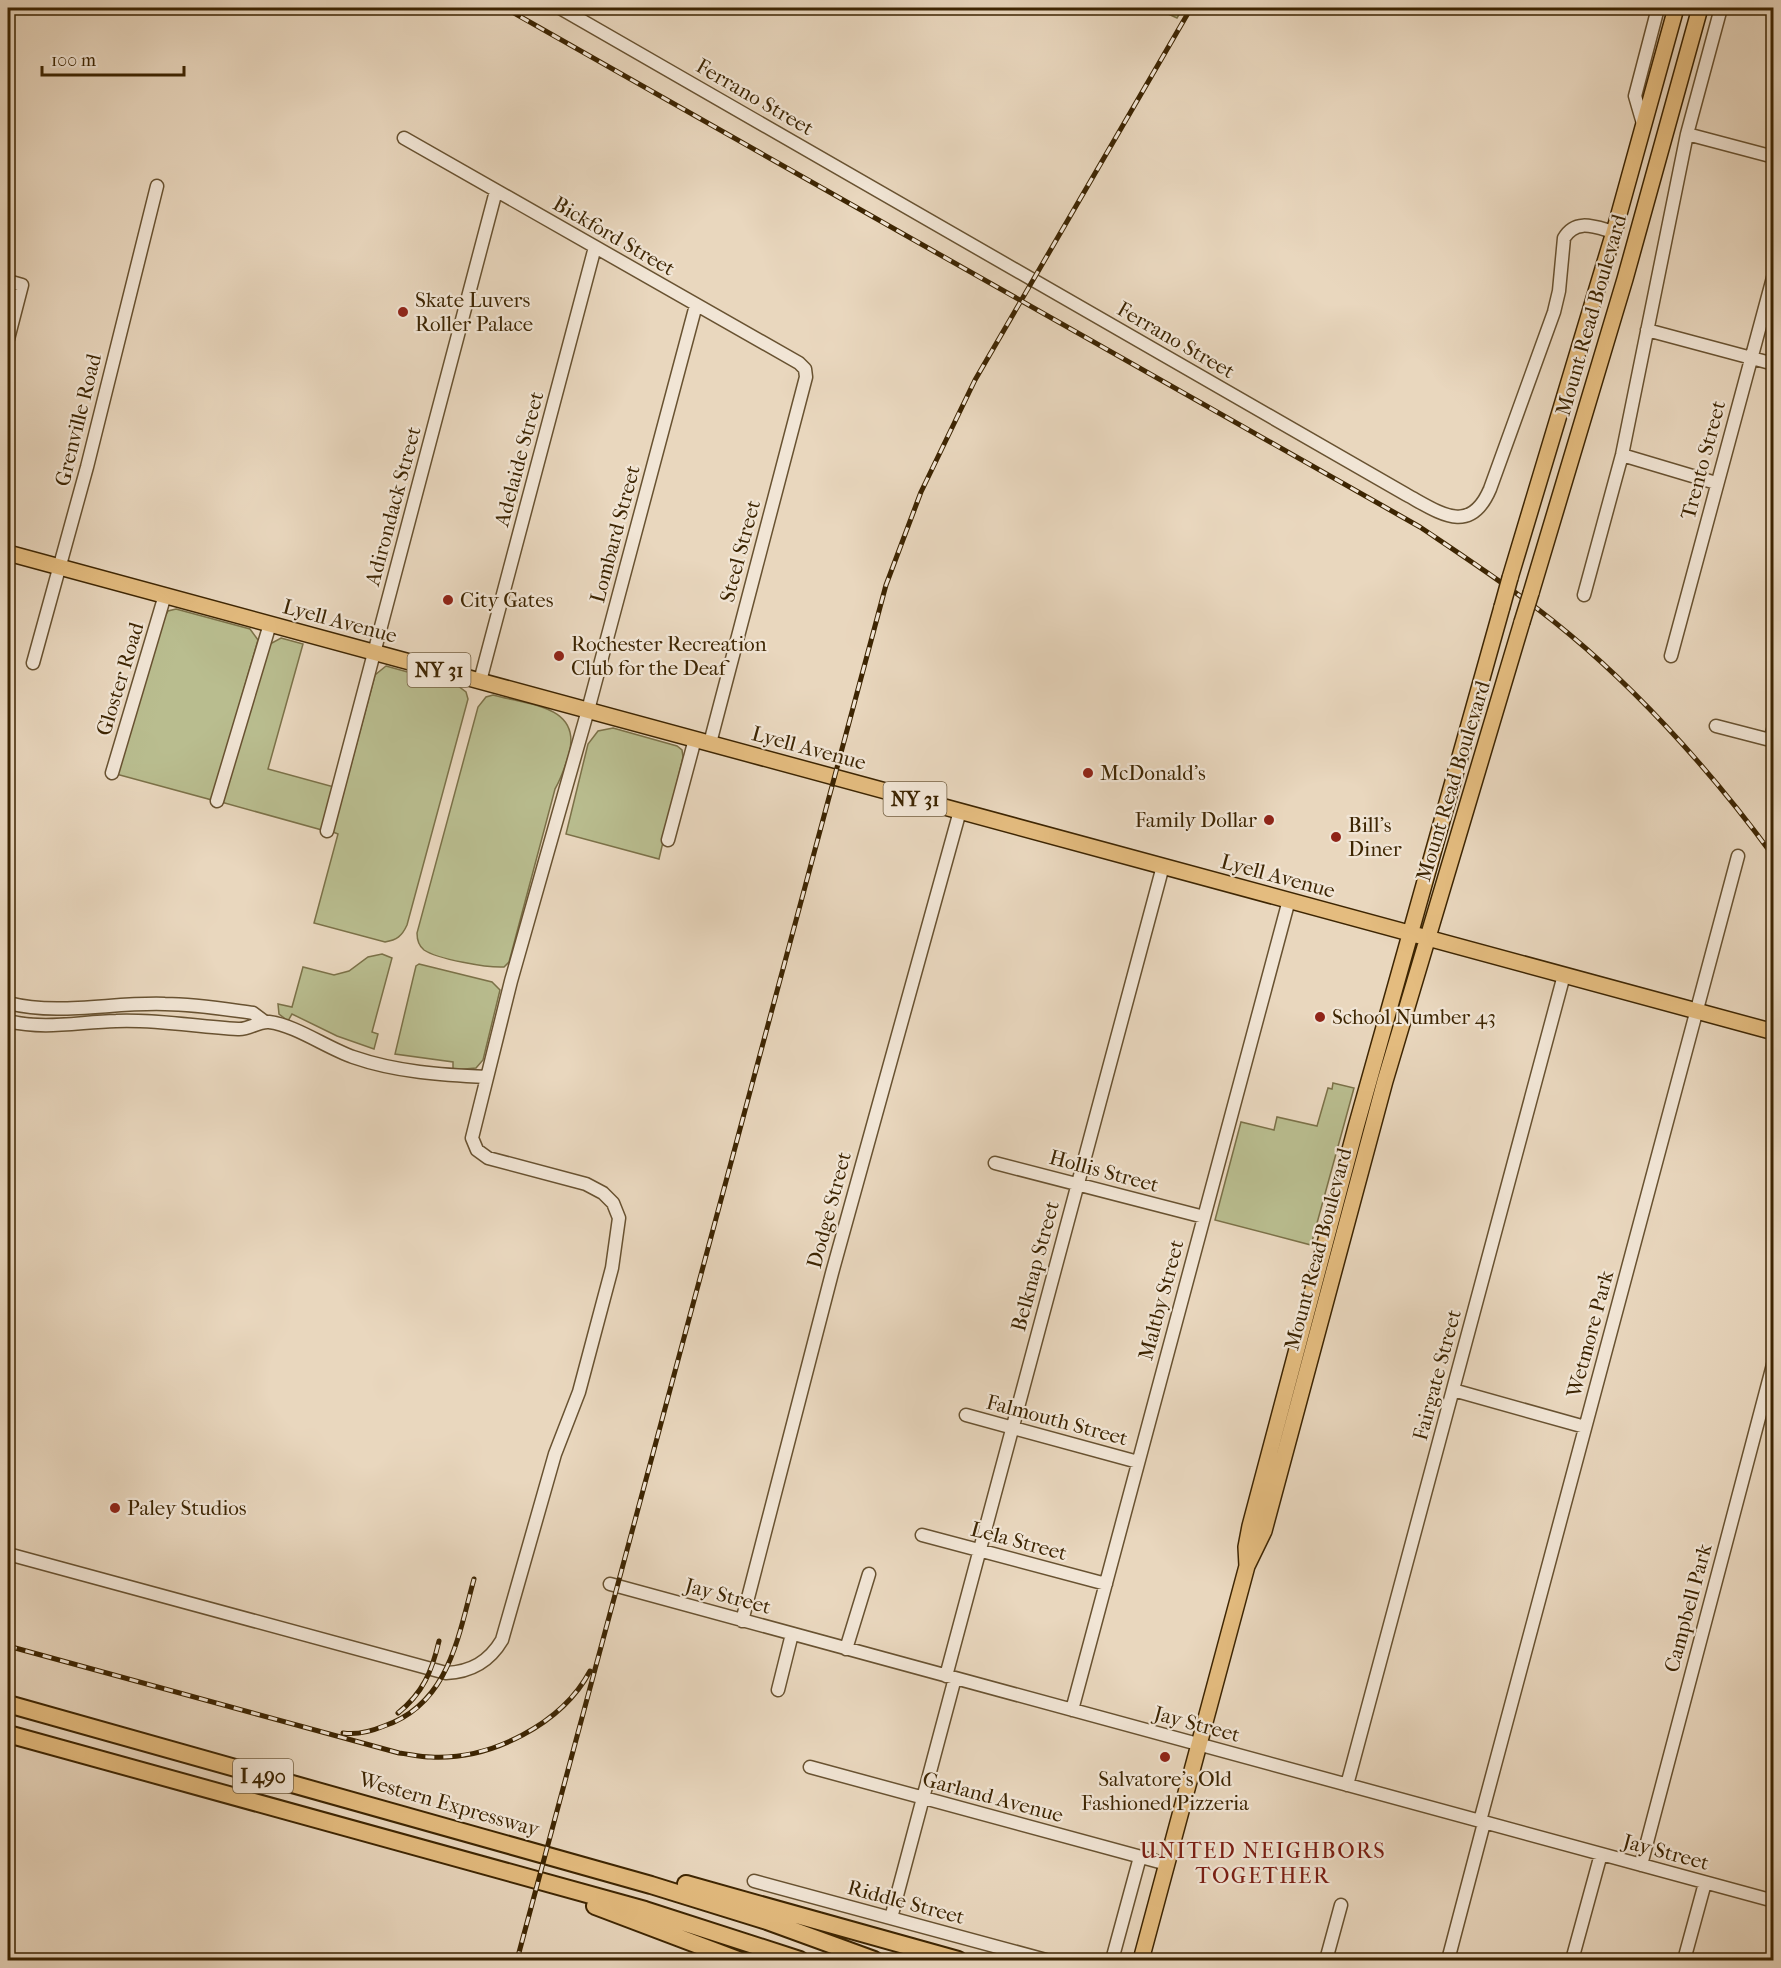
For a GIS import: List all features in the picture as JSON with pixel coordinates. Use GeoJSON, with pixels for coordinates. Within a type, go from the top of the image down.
{"type":"FeatureCollection","features":[{"type":"Feature","properties":{"kind":"highway","name":"Western Expressway"},"geometry":{"type":"LineString","coordinates":[[8,1704],[718,1905],[874,1960]]}},
{"type":"Feature","properties":{"kind":"highway","name":"I 490"},"geometry":{"type":"LineString","coordinates":[[8,1734],[495,1868],[670,1918],[800,1960]]}},
{"type":"Feature","properties":{"kind":"highway"},"geometry":{"type":"LineString","coordinates":[[518,1847],[687,1884],[958,1960]]}},
{"type":"Feature","properties":{"kind":"highway"},"geometry":{"type":"LineString","coordinates":[[495,1868],[738,1960]]}},
{"type":"Feature","properties":{"kind":"highway"},"geometry":{"type":"LineString","coordinates":[[706,1948],[731,1960]]}},
{"type":"Feature","properties":{"kind":"main road","name":"Mount Read Boulevard"},"geometry":{"type":"LineString","coordinates":[[1247,1566],[1246,1547],[1250,1526],[1410,933],[1510,578],[1614,232],[1676,8]]}},
{"type":"Feature","properties":{"kind":"main road","name":"Mount Read Boulevard"},"geometry":{"type":"LineString","coordinates":[[1141,1960],[1247,1566],[1264,1531],[1385,1081],[1625,279],[1700,8]]}},
{"type":"Feature","properties":{"kind":"main road"},"geometry":{"type":"LineString","coordinates":[[1625,279],[1623,252],[1614,232],[1647,198]]}},
{"type":"Feature","properties":{"kind":"main road","name":"Lyell Avenue"},"geometry":{"type":"LineString","coordinates":[[8,553],[1773,1032]]}},
{"type":"Feature","properties":{"kind":"street","name":"Ferrano Street"},"geometry":{"type":"LineString","coordinates":[[560,8],[1407,495],[1454,518],[1468,517],[1478,510],[1490,489],[1554,312],[1559,291],[1564,238],[1576,226],[1584,225],[1614,232]]}},
{"type":"Feature","properties":{"kind":"street"},"geometry":{"type":"LineString","coordinates":[[1644,127],[1635,96],[1658,8]]}},
{"type":"Feature","properties":{"kind":"street"},"geometry":{"type":"LineString","coordinates":[[1584,596],[1622,455],[1687,134],[1721,8]]}},
{"type":"Feature","properties":{"kind":"street"},"geometry":{"type":"LineString","coordinates":[[1687,134],[1773,157]]}},
{"type":"Feature","properties":{"kind":"street","name":"Bickford Street"},"geometry":{"type":"LineString","coordinates":[[404,138],[805,369]]}},
{"type":"Feature","properties":{"kind":"street","name":"Grenville Road"},"geometry":{"type":"LineString","coordinates":[[33,663],[87,466],[157,186]]}},
{"type":"Feature","properties":{"kind":"street","name":"Adirondack Street"},"geometry":{"type":"LineString","coordinates":[[327,831],[496,191]]}},
{"type":"Feature","properties":{"kind":"street","name":"Adelaide Street"},"geometry":{"type":"LineString","coordinates":[[480,681],[595,247]]}},
{"type":"Feature","properties":{"kind":"street","name":"Trento Street"},"geometry":{"type":"LineString","coordinates":[[1671,656],[1773,274]]}},
{"type":"Feature","properties":{"kind":"street"},"geometry":{"type":"LineString","coordinates":[[8,281],[22,285],[8,339]]}},
{"type":"Feature","properties":{"kind":"street","name":"Lombard Street"},"geometry":{"type":"LineString","coordinates":[[8,1554],[446,1672],[472,1669],[496,1651],[507,1628],[555,1454],[579,1392],[612,1268],[620,1218],[613,1203],[603,1192],[586,1184],[488,1158],[477,1149],[472,1138],[511,981],[588,710],[696,305]]}},
{"type":"Feature","properties":{"kind":"street"},"geometry":{"type":"LineString","coordinates":[[1647,330],[1773,364]]}},
{"type":"Feature","properties":{"kind":"street","name":"Steel Street"},"geometry":{"type":"LineString","coordinates":[[668,840],[703,741],[806,377],[805,369]]}},
{"type":"Feature","properties":{"kind":"street"},"geometry":{"type":"LineString","coordinates":[[1622,455],[1716,483]]}},
{"type":"Feature","properties":{"kind":"street","name":"Gloster Road"},"geometry":{"type":"LineString","coordinates":[[112,773],[165,596]]}},
{"type":"Feature","properties":{"kind":"street"},"geometry":{"type":"LineString","coordinates":[[217,801],[270,624]]}},
{"type":"Feature","properties":{"kind":"street"},"geometry":{"type":"LineString","coordinates":[[1716,726],[1772,741],[1773,726]]}},
{"type":"Feature","properties":{"kind":"street","name":"Dodge Street"},"geometry":{"type":"LineString","coordinates":[[742,1621],[827,1291],[960,811]]}},
{"type":"Feature","properties":{"kind":"street","name":"Wetmore Park"},"geometry":{"type":"LineString","coordinates":[[1448,1960],[1585,1426],[1738,856]]}},
{"type":"Feature","properties":{"kind":"street","name":"Belknap Street"},"geometry":{"type":"LineString","coordinates":[[891,1918],[922,1798],[979,1550],[1163,866]]}},
{"type":"Feature","properties":{"kind":"street","name":"Maltby Street"},"geometry":{"type":"LineString","coordinates":[[1072,1710],[1289,900]]}},
{"type":"Feature","properties":{"kind":"street","name":"Fairgate Street"},"geometry":{"type":"LineString","coordinates":[[1347,1785],[1564,975]]}},
{"type":"Feature","properties":{"kind":"street"},"geometry":{"type":"LineString","coordinates":[[8,1003],[63,1010],[164,1004],[253,1013],[265,1022],[285,1027],[328,1047],[377,1064],[441,1075],[487,1077]]}},
{"type":"Feature","properties":{"kind":"street"},"geometry":{"type":"LineString","coordinates":[[8,1021],[47,1027],[116,1021],[164,1021],[242,1029],[265,1022]]}},
{"type":"Feature","properties":{"kind":"street","name":"Hollis Street"},"geometry":{"type":"LineString","coordinates":[[995,1163],[1204,1218]]}},
{"type":"Feature","properties":{"kind":"street","name":"Campbell Park"},"geometry":{"type":"LineString","coordinates":[[1641,1865],[1773,1361]]}},
{"type":"Feature","properties":{"kind":"street"},"geometry":{"type":"LineString","coordinates":[[1453,1390],[1585,1426]]}},
{"type":"Feature","properties":{"kind":"street","name":"Falmouth Street"},"geometry":{"type":"LineString","coordinates":[[966,1415],[1138,1462]]}},
{"type":"Feature","properties":{"kind":"street","name":"Lela Street"},"geometry":{"type":"LineString","coordinates":[[922,1535],[1106,1584]]}},
{"type":"Feature","properties":{"kind":"street"},"geometry":{"type":"LineString","coordinates":[[846,1649],[869,1574]]}},
{"type":"Feature","properties":{"kind":"street","name":"Jay Street"},"geometry":{"type":"LineString","coordinates":[[610,1584],[1773,1901]]}},
{"type":"Feature","properties":{"kind":"street"},"geometry":{"type":"LineString","coordinates":[[778,1690],[792,1634]]}},
{"type":"Feature","properties":{"kind":"street","name":"Garland Avenue"},"geometry":{"type":"LineString","coordinates":[[810,1767],[1167,1864]]}},
{"type":"Feature","properties":{"kind":"street"},"geometry":{"type":"LineString","coordinates":[[1572,1960],[1601,1854]]}},
{"type":"Feature","properties":{"kind":"street"},"geometry":{"type":"LineString","coordinates":[[1112,1960],[1140,1857]]}},
{"type":"Feature","properties":{"kind":"street","name":"Riddle Street"},"geometry":{"type":"LineString","coordinates":[[754,1881],[1046,1960]]}},
{"type":"Feature","properties":{"kind":"street"},"geometry":{"type":"LineString","coordinates":[[1684,1960],[1705,1883]]}},
{"type":"Feature","properties":{"kind":"street"},"geometry":{"type":"LineString","coordinates":[[1326,1960],[1341,1905]]}},
{"type":"Feature","properties":{"kind":"green space"},"geometry":{"type":"Polygon","coordinates":[[[1155,8],[1183,8],[1177,18],[1155,8]]]}},
{"type":"Feature","properties":{"kind":"green space"},"geometry":{"type":"Polygon","coordinates":[[[176,609],[250,629],[258,640],[212,800],[116,774],[165,616],[168,611],[176,609]]]}},
{"type":"Feature","properties":{"kind":"green space"},"geometry":{"type":"Polygon","coordinates":[[[281,638],[303,644],[268,769],[334,787],[322,830],[221,802],[270,644],[281,638]]]}},
{"type":"Feature","properties":{"kind":"green space"},"geometry":{"type":"Polygon","coordinates":[[[386,666],[458,686],[466,692],[468,699],[407,925],[399,937],[385,942],[314,923],[338,834],[333,832],[375,675],[386,666]]]}},
{"type":"Feature","properties":{"kind":"green space"},"geometry":{"type":"Polygon","coordinates":[[[493,695],[536,705],[560,716],[568,726],[571,738],[569,754],[555,789],[509,962],[504,967],[440,957],[424,950],[417,936],[478,707],[486,697],[493,695]]]}},
{"type":"Feature","properties":{"kind":"green space"},"geometry":{"type":"Polygon","coordinates":[[[613,728],[677,746],[682,750],[683,757],[659,859],[566,834],[588,744],[598,731],[613,728]]]}},
{"type":"Feature","properties":{"kind":"green space"},"geometry":{"type":"Polygon","coordinates":[[[382,954],[392,958],[372,1032],[378,1034],[374,1049],[337,1036],[292,1014],[288,1021],[279,1014],[278,1004],[292,1007],[303,967],[334,975],[349,971],[368,957],[382,954]]]}},
{"type":"Feature","properties":{"kind":"green space"},"geometry":{"type":"Polygon","coordinates":[[[419,964],[492,982],[500,990],[483,1060],[476,1068],[453,1070],[453,1062],[395,1054],[416,966],[419,964]]]}},
{"type":"Feature","properties":{"kind":"green space"},"geometry":{"type":"Polygon","coordinates":[[[1333,1083],[1354,1088],[1311,1245],[1215,1220],[1241,1122],[1274,1130],[1277,1117],[1317,1126],[1328,1088],[1332,1089],[1333,1083]]]}},
{"type":"Feature","properties":{"kind":"railway"},"geometry":{"type":"LineString","coordinates":[[505,8],[1420,527],[1525,599],[1604,664],[1694,757],[1774,857]]}},
{"type":"Feature","properties":{"kind":"railway"},"geometry":{"type":"LineString","coordinates":[[517,1960],[886,585],[921,492],[975,380],[1191,8]]}},
{"type":"Feature","properties":{"kind":"railway"},"geometry":{"type":"LineString","coordinates":[[343,1733],[359,1733],[379,1728],[406,1716],[423,1702],[437,1685],[456,1645],[474,1579]]}},
{"type":"Feature","properties":{"kind":"railway"},"geometry":{"type":"LineString","coordinates":[[398,1713],[414,1698],[425,1681],[439,1641]]}},
{"type":"Feature","properties":{"kind":"railway"},"geometry":{"type":"LineString","coordinates":[[8,1646],[399,1753],[427,1757],[477,1752],[522,1735],[562,1707],[578,1690],[590,1671]]}},
{"type":"Feature","properties":{"kind":"place","name":"Skate Luvers Roller Palace"},"geometry":{"type":"Point","coordinates":[403,312]}},
{"type":"Feature","properties":{"kind":"place","name":"City Gates"},"geometry":{"type":"Point","coordinates":[448,600]}},
{"type":"Feature","properties":{"kind":"place","name":"Rochester Recreation Club for the Deaf"},"geometry":{"type":"Point","coordinates":[559,656]}},
{"type":"Feature","properties":{"kind":"place","name":"McDonald's"},"geometry":{"type":"Point","coordinates":[1088,773]}},
{"type":"Feature","properties":{"kind":"place","name":"Family Dollar"},"geometry":{"type":"Point","coordinates":[1269,820]}},
{"type":"Feature","properties":{"kind":"place","name":"Bill's Diner"},"geometry":{"type":"Point","coordinates":[1336,837]}},
{"type":"Feature","properties":{"kind":"place","name":"School Number 43"},"geometry":{"type":"Point","coordinates":[1320,1017]}},
{"type":"Feature","properties":{"kind":"place","name":"Paley Studios"},"geometry":{"type":"Point","coordinates":[115,1508]}},
{"type":"Feature","properties":{"kind":"place","name":"Salvatore's Old Fashioned Pizzeria"},"geometry":{"type":"Point","coordinates":[1165,1757]}},
{"type":"Feature","properties":{"kind":"district","name":"UNITED NEIGHBORS TOGETHER"},"geometry":{"type":"Point","coordinates":[1263,1862]}}]}
